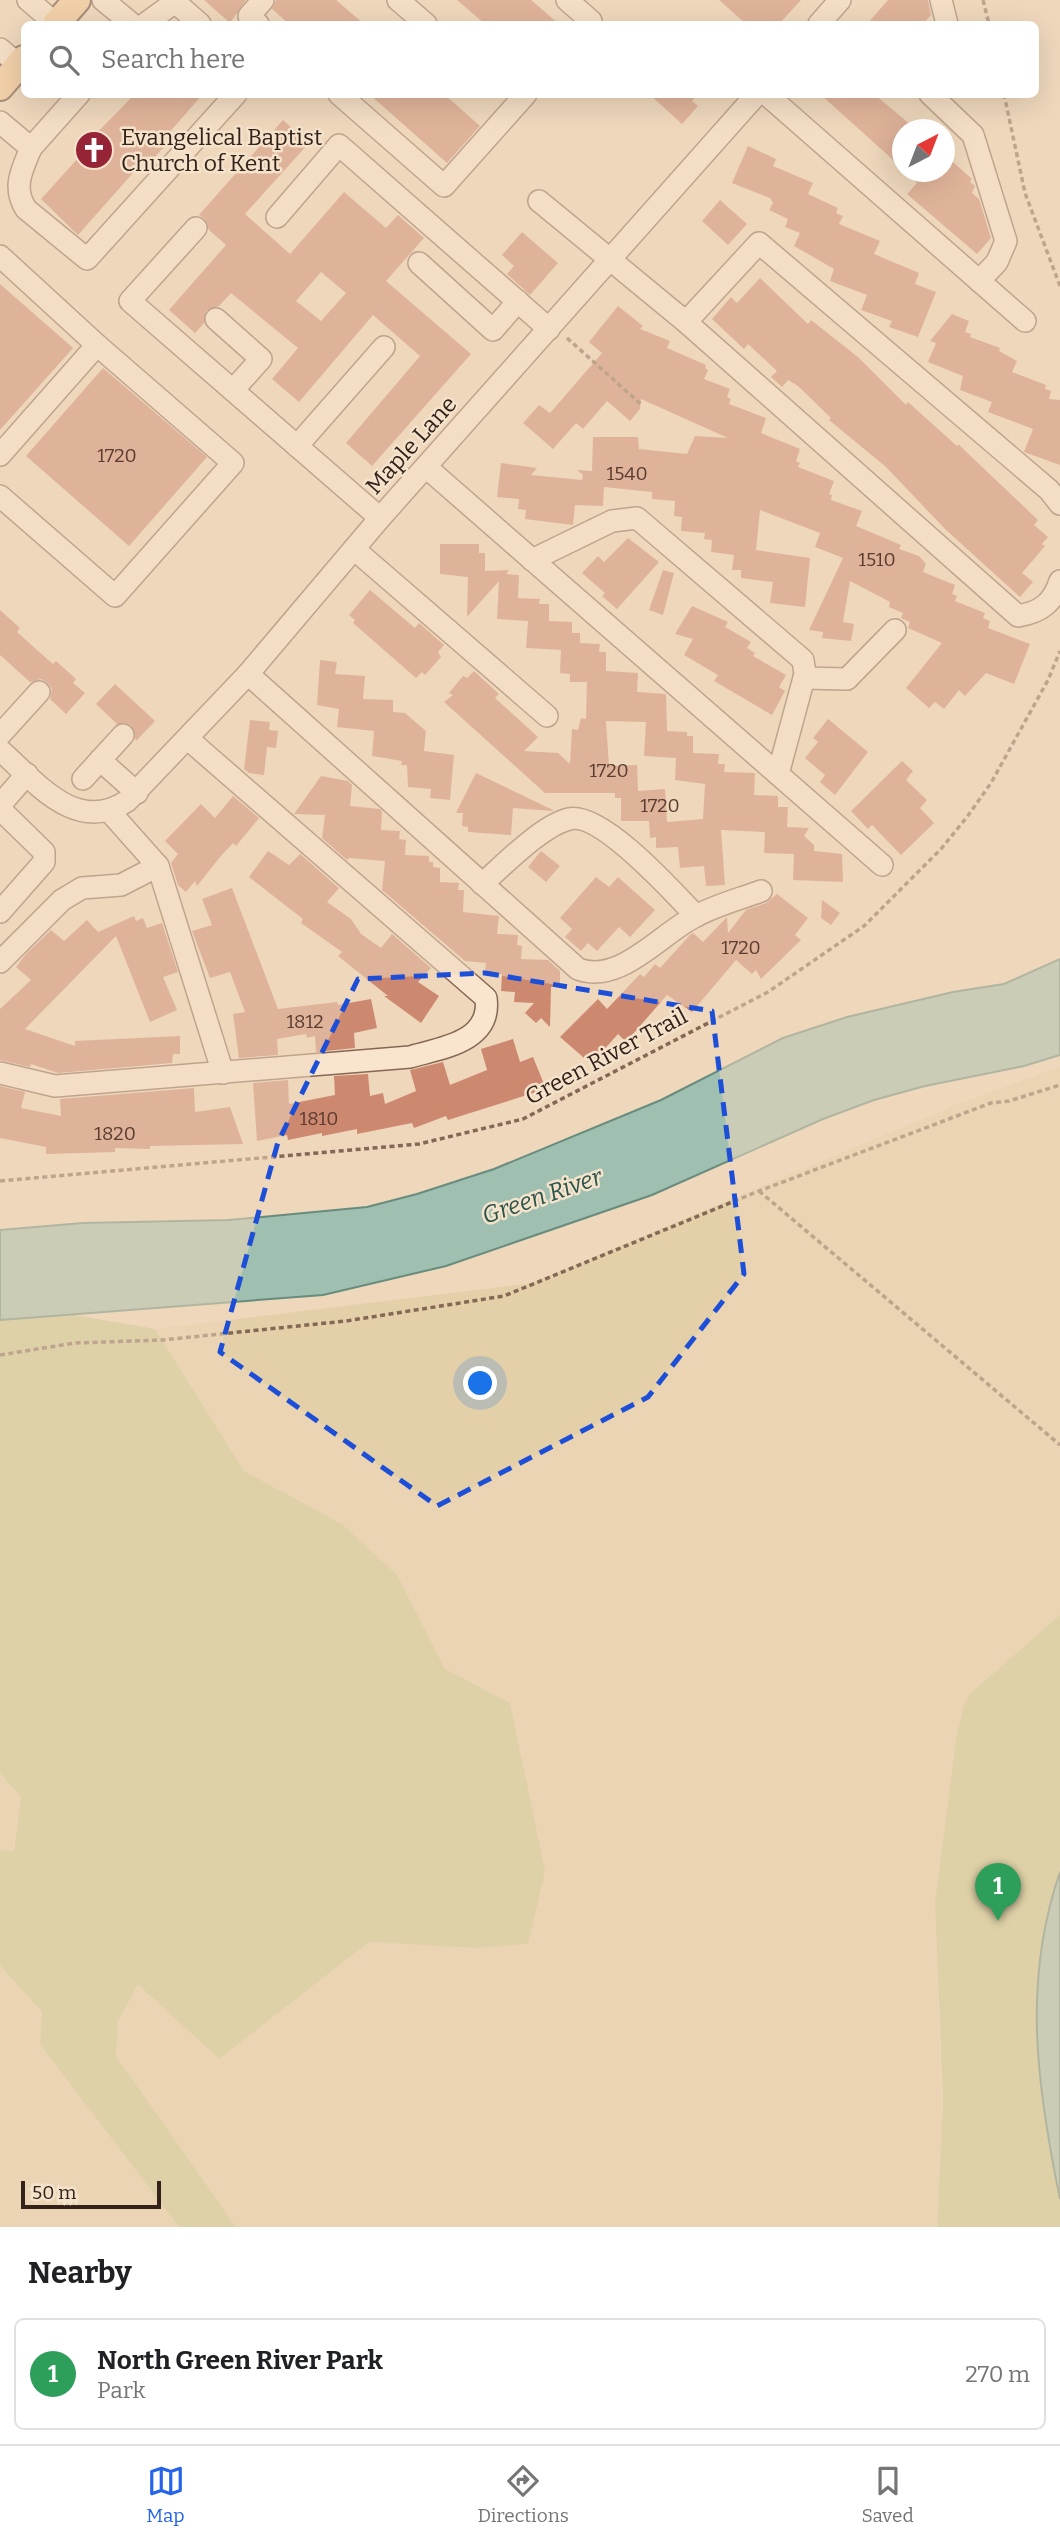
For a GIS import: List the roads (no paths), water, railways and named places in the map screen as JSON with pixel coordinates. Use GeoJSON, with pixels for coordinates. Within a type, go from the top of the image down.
{"type":"FeatureCollection","features":[{"type":"Feature","properties":{"kind":"main road"},"geometry":{"type":"LineString","coordinates":[[59,21],[77,0]]}},
{"type":"Feature","properties":{"kind":"main road"},"geometry":{"type":"LineString","coordinates":[[0,87],[15,58]]}},
{"type":"Feature","properties":{"kind":"street"},"geometry":{"type":"LineString","coordinates":[[28,0],[52,21]]}},
{"type":"Feature","properties":{"kind":"street"},"geometry":{"type":"LineString","coordinates":[[103,0],[128,21]]}},
{"type":"Feature","properties":{"kind":"street"},"geometry":{"type":"LineString","coordinates":[[255,21],[249,16],[263,0]]}},
{"type":"Feature","properties":{"kind":"street"},"geometry":{"type":"LineString","coordinates":[[398,0],[422,21]]}},
{"type":"Feature","properties":{"kind":"street"},"geometry":{"type":"LineString","coordinates":[[566,0],[591,21]]}},
{"type":"Feature","properties":{"kind":"street"},"geometry":{"type":"LineString","coordinates":[[822,21],[840,0]]}},
{"type":"Feature","properties":{"kind":"street"},"geometry":{"type":"LineString","coordinates":[[941,0],[946,21]]}},
{"type":"Feature","properties":{"kind":"street"},"geometry":{"type":"LineString","coordinates":[[149,21],[174,2],[196,21]]}},
{"type":"Feature","properties":{"kind":"street"},"geometry":{"type":"LineString","coordinates":[[75,98],[31,148],[18,182],[19,198],[26,209],[87,259],[232,98]]}},
{"type":"Feature","properties":{"kind":"street"},"geometry":{"type":"LineString","coordinates":[[344,98],[444,186],[516,98]]}},
{"type":"Feature","properties":{"kind":"street","name":"Maple Lane"},"geometry":{"type":"LineString","coordinates":[[102,813],[136,793],[248,674],[380,518],[753,98]]}},
{"type":"Feature","properties":{"kind":"street"},"geometry":{"type":"LineString","coordinates":[[771,98],[1025,321]]}},
{"type":"Feature","properties":{"kind":"street"},"geometry":{"type":"LineString","coordinates":[[934,98],[974,135],[1006,241],[997,262],[979,281]]}},
{"type":"Feature","properties":{"kind":"street"},"geometry":{"type":"LineString","coordinates":[[0,122],[31,148]]}},
{"type":"Feature","properties":{"kind":"street"},"geometry":{"type":"LineString","coordinates":[[277,217],[339,145],[550,327]]}},
{"type":"Feature","properties":{"kind":"street"},"geometry":{"type":"LineString","coordinates":[[539,201],[612,258],[686,322],[1018,616],[1035,613],[1055,597],[1060,581]]}},
{"type":"Feature","properties":{"kind":"street"},"geometry":{"type":"LineString","coordinates":[[195,228],[130,301],[380,518]]}},
{"type":"Feature","properties":{"kind":"street"},"geometry":{"type":"LineString","coordinates":[[686,322],[759,243],[1049,490],[1060,504]]}},
{"type":"Feature","properties":{"kind":"street"},"geometry":{"type":"LineString","coordinates":[[0,256],[97,345],[233,463],[115,596],[0,496]]}},
{"type":"Feature","properties":{"kind":"street"},"geometry":{"type":"LineString","coordinates":[[419,263],[493,330],[518,301]]}},
{"type":"Feature","properties":{"kind":"street"},"geometry":{"type":"LineString","coordinates":[[216,319],[261,359],[233,390]]}},
{"type":"Feature","properties":{"kind":"street"},"geometry":{"type":"LineString","coordinates":[[0,455],[97,345]]}},
{"type":"Feature","properties":{"kind":"street"},"geometry":{"type":"LineString","coordinates":[[297,446],[384,346]]}},
{"type":"Feature","properties":{"kind":"street"},"geometry":{"type":"LineString","coordinates":[[426,467],[882,865]]}},
{"type":"Feature","properties":{"kind":"street"},"geometry":{"type":"LineString","coordinates":[[532,560],[612,520],[636,518],[803,660],[804,678],[778,774]]}},
{"type":"Feature","properties":{"kind":"street"},"geometry":{"type":"LineString","coordinates":[[354,549],[547,716]]}},
{"type":"Feature","properties":{"kind":"street"},"geometry":{"type":"LineString","coordinates":[[804,678],[847,679],[895,630]]}},
{"type":"Feature","properties":{"kind":"street"},"geometry":{"type":"LineString","coordinates":[[248,674],[578,969],[591,974],[624,963],[696,916],[761,891]]}},
{"type":"Feature","properties":{"kind":"street"},"geometry":{"type":"LineString","coordinates":[[0,735],[39,692]]}},
{"type":"Feature","properties":{"kind":"street"},"geometry":{"type":"LineString","coordinates":[[83,779],[122,735]]}},
{"type":"Feature","properties":{"kind":"street"},"geometry":{"type":"LineString","coordinates":[[0,1073],[55,1086],[410,1057],[472,1036],[488,1012],[486,998],[188,738]]}},
{"type":"Feature","properties":{"kind":"street"},"geometry":{"type":"LineString","coordinates":[[0,750],[69,808],[102,813],[158,866],[223,1073]]}},
{"type":"Feature","properties":{"kind":"street"},"geometry":{"type":"LineString","coordinates":[[100,760],[136,793]]}},
{"type":"Feature","properties":{"kind":"street"},"geometry":{"type":"LineString","coordinates":[[0,912],[44,862],[44,852],[0,807],[27,774]]}},
{"type":"Feature","properties":{"kind":"street"},"geometry":{"type":"LineString","coordinates":[[482,884],[550,827],[569,819],[580,818],[616,839],[696,916]]}},
{"type":"Feature","properties":{"kind":"street"},"geometry":{"type":"LineString","coordinates":[[0,961],[62,900],[82,888],[121,885],[158,866]]}},
{"type":"Feature","properties":{"kind":"water","name":"Green River"},"geometry":{"type":"Polygon","coordinates":[[[1060,959],[1060,1055],[1024,1066],[925,1086],[874,1100],[823,1119],[652,1195],[446,1266],[323,1295],[0,1320],[0,1230],[83,1223],[229,1220],[367,1207],[494,1169],[661,1100],[783,1038],[847,1017],[953,992],[1004,984],[1060,959]]]}},
{"type":"Feature","properties":{"kind":"water"},"geometry":{"type":"Polygon","coordinates":[[[1060,1872],[1060,2199],[1040,2075],[1037,1994],[1048,1913],[1060,1872]]]}},
{"type":"Feature","properties":{"kind":"place","name":"Evangelical Baptist Church of Kent"},"geometry":{"type":"Point","coordinates":[94,150]}},
{"type":"Feature","properties":{"kind":"place","name":"North Green River Park"},"geometry":{"type":"Point","coordinates":[998,1921]}}]}
